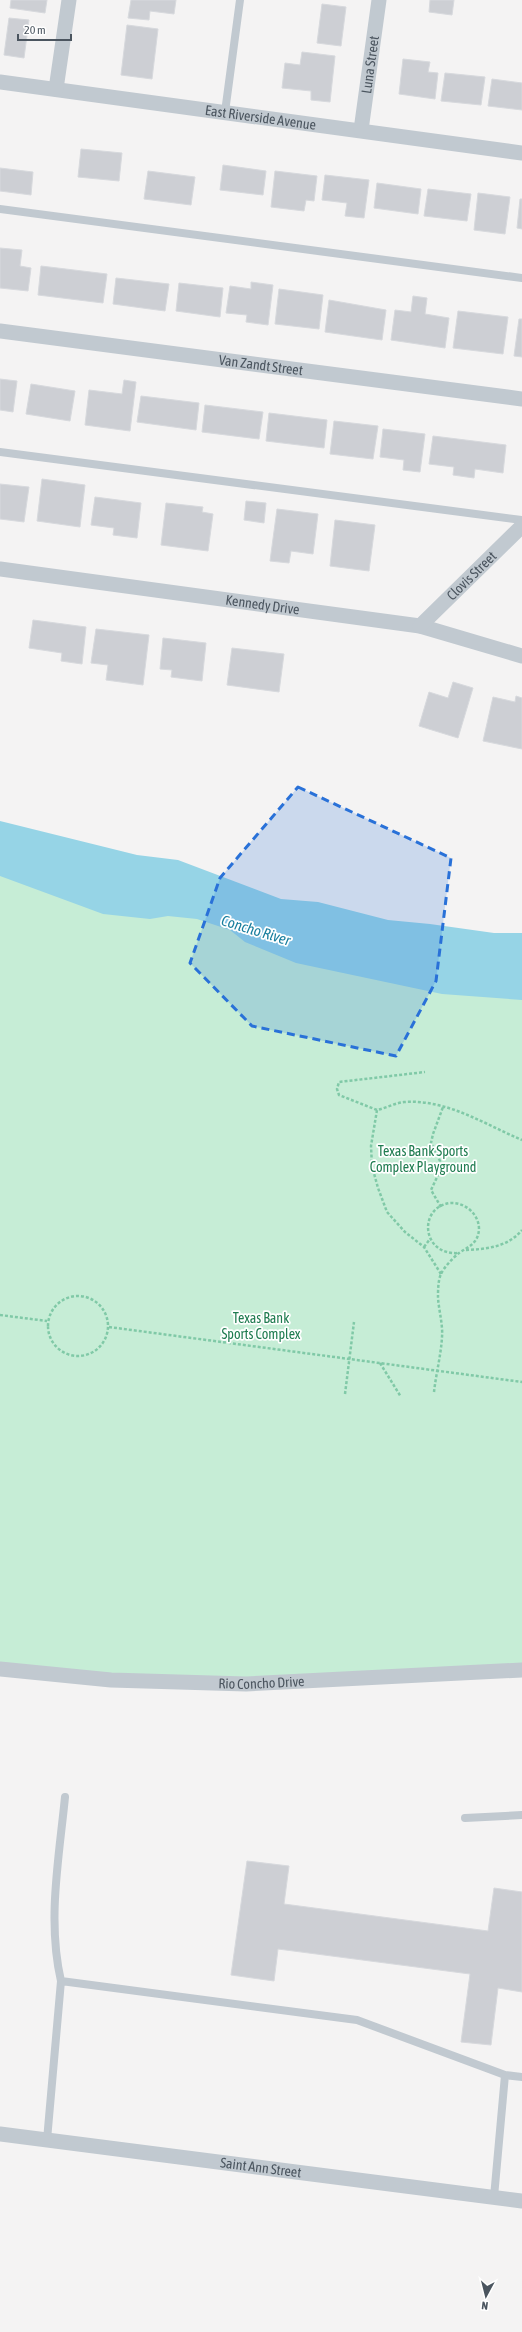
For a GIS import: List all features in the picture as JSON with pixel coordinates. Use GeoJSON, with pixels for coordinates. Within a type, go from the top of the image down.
{"type":"FeatureCollection","features":[{"type":"Feature","properties":{"kind":"street"},"geometry":{"type":"LineString","coordinates":[[56,89],[69,0]]}},
{"type":"Feature","properties":{"kind":"street","name":"Luna Street"},"geometry":{"type":"LineString","coordinates":[[361,130],[379,0]]}},
{"type":"Feature","properties":{"kind":"street","name":"East Riverside Avenue"},"geometry":{"type":"LineString","coordinates":[[0,82],[522,153]]}},
{"type":"Feature","properties":{"kind":"street","name":"Van Zandt Street"},"geometry":{"type":"LineString","coordinates":[[0,331],[522,400]]}},
{"type":"Feature","properties":{"kind":"street","name":"Clovis Street"},"geometry":{"type":"LineString","coordinates":[[420,626],[522,526]]}},
{"type":"Feature","properties":{"kind":"street","name":"Kennedy Drive"},"geometry":{"type":"LineString","coordinates":[[0,569],[420,626],[522,656]]}},
{"type":"Feature","properties":{"kind":"street","name":"Rio Concho Drive"},"geometry":{"type":"LineString","coordinates":[[0,1669],[111,1680],[246,1684],[522,1670]]}},
{"type":"Feature","properties":{"kind":"street","name":"Saint Ann Street"},"geometry":{"type":"LineString","coordinates":[[0,2134],[522,2201]]}},
{"type":"Feature","properties":{"kind":"lane"},"geometry":{"type":"LineString","coordinates":[[225,112],[240,0]]}},
{"type":"Feature","properties":{"kind":"lane"},"geometry":{"type":"LineString","coordinates":[[0,209],[522,278]]}},
{"type":"Feature","properties":{"kind":"lane"},"geometry":{"type":"LineString","coordinates":[[0,452],[522,520]]}},
{"type":"Feature","properties":{"kind":"lane"},"geometry":{"type":"LineString","coordinates":[[47,2140],[61,1981],[56,1959],[53,1912],[65,1797]]}},
{"type":"Feature","properties":{"kind":"lane"},"geometry":{"type":"LineString","coordinates":[[465,1818],[522,1815]]}},
{"type":"Feature","properties":{"kind":"lane"},"geometry":{"type":"LineString","coordinates":[[61,1981],[357,2020],[505,2075],[522,2077]]}},
{"type":"Feature","properties":{"kind":"lane"},"geometry":{"type":"LineString","coordinates":[[494,2197],[505,2075]]}},
{"type":"Feature","properties":{"kind":"path"},"geometry":{"type":"LineString","coordinates":[[425,1072],[339,1082],[337,1089],[339,1095],[377,1110],[402,1102],[422,1102],[443,1107],[476,1117],[522,1140]]}},
{"type":"Feature","properties":{"kind":"path"},"geometry":{"type":"LineString","coordinates":[[441,1206],[430,1190],[439,1173],[440,1161],[431,1144],[443,1107]]}},
{"type":"Feature","properties":{"kind":"path"},"geometry":{"type":"LineString","coordinates":[[377,1110],[371,1146],[372,1166],[387,1212],[405,1232],[424,1247],[440,1274]]}},
{"type":"Feature","properties":{"kind":"path"},"geometry":{"type":"LineString","coordinates":[[434,1392],[442,1336],[438,1290],[440,1274],[459,1253],[470,1248],[478,1236],[477,1219],[472,1211],[458,1204],[449,1203],[441,1206],[432,1216],[428,1224],[430,1239],[442,1251],[459,1253]]}},
{"type":"Feature","properties":{"kind":"path"},"geometry":{"type":"LineString","coordinates":[[466,1250],[491,1249],[516,1236],[522,1230]]}},
{"type":"Feature","properties":{"kind":"path"},"geometry":{"type":"LineString","coordinates":[[424,1247],[430,1239]]}},
{"type":"Feature","properties":{"kind":"path"},"geometry":{"type":"LineString","coordinates":[[81,1295],[91,1298],[100,1304],[106,1313],[109,1327],[106,1337],[100,1346],[92,1353],[82,1356],[71,1355],[61,1351],[53,1344],[48,1334],[47,1321],[55,1305],[70,1296],[81,1295]]}},
{"type":"Feature","properties":{"kind":"path"},"geometry":{"type":"LineString","coordinates":[[0,1315],[47,1321]]}},
{"type":"Feature","properties":{"kind":"path"},"geometry":{"type":"LineString","coordinates":[[345,1394],[351,1359],[354,1322]]}},
{"type":"Feature","properties":{"kind":"path"},"geometry":{"type":"LineString","coordinates":[[109,1327],[522,1382]]}},
{"type":"Feature","properties":{"kind":"path"},"geometry":{"type":"LineString","coordinates":[[380,1363],[401,1397]]}},
{"type":"Feature","properties":{"kind":"highlighted area"},"geometry":{"type":"Polygon","coordinates":[[[298,787],[451,858],[436,981],[396,1056],[252,1026],[190,963],[220,878],[298,787]]]}},
{"type":"Feature","properties":{"kind":"green space","name":"Texas Bank Sports Complex"},"geometry":{"type":"Polygon","coordinates":[[[0,836],[522,982],[522,1670],[246,1684],[0,1669],[0,836]]]}},
{"type":"Feature","properties":{"kind":"water","name":"Concho River"},"geometry":{"type":"Polygon","coordinates":[[[0,821],[137,855],[178,860],[281,899],[318,902],[388,920],[494,933],[522,933],[522,1000],[442,994],[296,963],[245,942],[230,930],[197,919],[168,916],[150,919],[103,914],[0,876],[0,821]]]}},
{"type":"Feature","properties":{"kind":"building"},"geometry":{"type":"Polygon","coordinates":[[[11,0],[47,0],[45,13],[10,8],[11,0]]]}},
{"type":"Feature","properties":{"kind":"building"},"geometry":{"type":"Polygon","coordinates":[[[131,0],[176,0],[174,14],[150,11],[149,20],[128,18],[131,0]]]}},
{"type":"Feature","properties":{"kind":"building"},"geometry":{"type":"Polygon","coordinates":[[[430,0],[454,0],[452,15],[429,12],[430,0]]]}},
{"type":"Feature","properties":{"kind":"building"},"geometry":{"type":"Polygon","coordinates":[[[322,4],[346,7],[341,46],[317,43],[322,4]]]}},
{"type":"Feature","properties":{"kind":"building"},"geometry":{"type":"Polygon","coordinates":[[[9,18],[29,20],[24,58],[4,55],[9,18]]]}},
{"type":"Feature","properties":{"kind":"building"},"geometry":{"type":"Polygon","coordinates":[[[127,25],[158,29],[152,79],[121,75],[127,25]]]}},
{"type":"Feature","properties":{"kind":"building"},"geometry":{"type":"Polygon","coordinates":[[[302,52],[335,56],[330,102],[311,100],[311,91],[282,88],[285,63],[300,65],[302,52]]]}},
{"type":"Feature","properties":{"kind":"building"},"geometry":{"type":"Polygon","coordinates":[[[403,59],[430,62],[428,72],[438,73],[435,99],[399,94],[403,59]]]}},
{"type":"Feature","properties":{"kind":"building"},"geometry":{"type":"Polygon","coordinates":[[[445,73],[485,77],[481,105],[441,101],[445,73]]]}},
{"type":"Feature","properties":{"kind":"building"},"geometry":{"type":"Polygon","coordinates":[[[492,79],[522,83],[522,110],[488,106],[492,79]]]}},
{"type":"Feature","properties":{"kind":"building"},"geometry":{"type":"Polygon","coordinates":[[[81,149],[122,153],[119,181],[78,177],[81,149]]]}},
{"type":"Feature","properties":{"kind":"building"},"geometry":{"type":"Polygon","coordinates":[[[223,165],[266,171],[263,195],[220,190],[223,165]]]}},
{"type":"Feature","properties":{"kind":"building"},"geometry":{"type":"Polygon","coordinates":[[[0,168],[33,172],[31,195],[0,191],[0,168]]]}},
{"type":"Feature","properties":{"kind":"building"},"geometry":{"type":"Polygon","coordinates":[[[148,171],[195,177],[191,205],[144,199],[148,171]]]}},
{"type":"Feature","properties":{"kind":"building"},"geometry":{"type":"Polygon","coordinates":[[[275,171],[317,176],[314,201],[306,200],[304,211],[271,207],[275,171]]]}},
{"type":"Feature","properties":{"kind":"building"},"geometry":{"type":"Polygon","coordinates":[[[325,175],[369,180],[364,218],[345,216],[347,203],[322,200],[325,175]]]}},
{"type":"Feature","properties":{"kind":"building"},"geometry":{"type":"Polygon","coordinates":[[[377,183],[421,189],[418,214],[374,208],[377,183]]]}},
{"type":"Feature","properties":{"kind":"building"},"geometry":{"type":"Polygon","coordinates":[[[428,189],[471,194],[467,221],[424,216],[428,189]]]}},
{"type":"Feature","properties":{"kind":"building"},"geometry":{"type":"Polygon","coordinates":[[[478,193],[510,197],[505,234],[474,230],[478,193]]]}},
{"type":"Feature","properties":{"kind":"building"},"geometry":{"type":"Polygon","coordinates":[[[520,199],[522,199],[522,229],[517,228],[520,199]]]}},
{"type":"Feature","properties":{"kind":"building"},"geometry":{"type":"Polygon","coordinates":[[[0,248],[22,250],[20,266],[31,268],[28,291],[0,288],[0,248]]]}},
{"type":"Feature","properties":{"kind":"building"},"geometry":{"type":"Polygon","coordinates":[[[41,266],[107,274],[103,303],[38,295],[41,266]]]}},
{"type":"Feature","properties":{"kind":"building"},"geometry":{"type":"Polygon","coordinates":[[[116,278],[169,284],[165,311],[113,304],[116,278]]]}},
{"type":"Feature","properties":{"kind":"building"},"geometry":{"type":"Polygon","coordinates":[[[251,282],[273,285],[268,325],[246,322],[247,315],[226,313],[230,286],[251,289],[251,282]]]}},
{"type":"Feature","properties":{"kind":"building"},"geometry":{"type":"Polygon","coordinates":[[[179,283],[223,288],[220,317],[176,311],[179,283]]]}},
{"type":"Feature","properties":{"kind":"building"},"geometry":{"type":"Polygon","coordinates":[[[279,289],[323,295],[319,329],[275,324],[279,289]]]}},
{"type":"Feature","properties":{"kind":"building"},"geometry":{"type":"Polygon","coordinates":[[[413,296],[427,298],[425,314],[449,318],[445,348],[391,340],[395,310],[411,312],[413,296]]]}},
{"type":"Feature","properties":{"kind":"building"},"geometry":{"type":"Polygon","coordinates":[[[329,300],[386,310],[382,340],[325,332],[329,300]]]}},
{"type":"Feature","properties":{"kind":"building"},"geometry":{"type":"Polygon","coordinates":[[[458,311],[508,317],[503,354],[453,348],[458,311]]]}},
{"type":"Feature","properties":{"kind":"building"},"geometry":{"type":"Polygon","coordinates":[[[519,319],[522,319],[522,357],[514,356],[519,319]]]}},
{"type":"Feature","properties":{"kind":"building"},"geometry":{"type":"Polygon","coordinates":[[[0,379],[17,381],[13,412],[0,410],[0,379]]]}},
{"type":"Feature","properties":{"kind":"building"},"geometry":{"type":"Polygon","coordinates":[[[124,380],[136,382],[130,431],[85,425],[89,390],[122,394],[124,380]]]}},
{"type":"Feature","properties":{"kind":"building"},"geometry":{"type":"Polygon","coordinates":[[[31,384],[75,391],[70,421],[26,414],[31,384]]]}},
{"type":"Feature","properties":{"kind":"building"},"geometry":{"type":"Polygon","coordinates":[[[141,396],[199,403],[196,430],[137,422],[141,396]]]}},
{"type":"Feature","properties":{"kind":"building"},"geometry":{"type":"Polygon","coordinates":[[[205,405],[263,412],[259,439],[202,432],[205,405]]]}},
{"type":"Feature","properties":{"kind":"building"},"geometry":{"type":"Polygon","coordinates":[[[269,413],[327,420],[324,448],[266,441],[269,413]]]}},
{"type":"Feature","properties":{"kind":"building"},"geometry":{"type":"Polygon","coordinates":[[[334,421],[378,426],[373,459],[330,454],[334,421]]]}},
{"type":"Feature","properties":{"kind":"building"},"geometry":{"type":"Polygon","coordinates":[[[383,429],[425,434],[420,472],[403,470],[404,460],[380,457],[383,429]]]}},
{"type":"Feature","properties":{"kind":"building"},"geometry":{"type":"Polygon","coordinates":[[[433,436],[506,445],[503,473],[475,469],[474,478],[453,475],[454,467],[429,464],[433,436]]]}},
{"type":"Feature","properties":{"kind":"building"},"geometry":{"type":"Polygon","coordinates":[[[42,479],[85,485],[80,527],[37,521],[42,479]]]}},
{"type":"Feature","properties":{"kind":"building"},"geometry":{"type":"Polygon","coordinates":[[[0,484],[29,487],[24,522],[0,519],[0,484]]]}},
{"type":"Feature","properties":{"kind":"building"},"geometry":{"type":"Polygon","coordinates":[[[95,497],[141,503],[137,538],[113,535],[114,528],[91,525],[95,497]]]}},
{"type":"Feature","properties":{"kind":"building"},"geometry":{"type":"Polygon","coordinates":[[[246,501],[266,503],[264,523],[244,520],[246,501]]]}},
{"type":"Feature","properties":{"kind":"building"},"geometry":{"type":"Polygon","coordinates":[[[166,503],[203,507],[202,512],[213,514],[208,551],[161,545],[166,503]]]}},
{"type":"Feature","properties":{"kind":"building"},"geometry":{"type":"Polygon","coordinates":[[[277,509],[318,514],[313,554],[291,551],[289,563],[270,561],[277,509]]]}},
{"type":"Feature","properties":{"kind":"building"},"geometry":{"type":"Polygon","coordinates":[[[335,520],[375,525],[369,571],[330,566],[335,520]]]}},
{"type":"Feature","properties":{"kind":"building"},"geometry":{"type":"Polygon","coordinates":[[[33,620],[86,627],[82,664],[61,661],[62,653],[29,648],[33,620]]]}},
{"type":"Feature","properties":{"kind":"building"},"geometry":{"type":"Polygon","coordinates":[[[96,629],[149,635],[143,685],[106,680],[108,665],[91,663],[96,629]]]}},
{"type":"Feature","properties":{"kind":"building"},"geometry":{"type":"Polygon","coordinates":[[[163,638],[206,643],[202,681],[171,677],[172,670],[160,669],[163,638]]]}},
{"type":"Feature","properties":{"kind":"building"},"geometry":{"type":"Polygon","coordinates":[[[232,648],[284,654],[279,692],[227,685],[232,648]]]}},
{"type":"Feature","properties":{"kind":"building"},"geometry":{"type":"Polygon","coordinates":[[[453,682],[473,688],[458,738],[419,726],[429,692],[448,698],[453,682]]]}},
{"type":"Feature","properties":{"kind":"building"},"geometry":{"type":"Polygon","coordinates":[[[516,696],[522,698],[522,749],[483,741],[493,697],[515,702],[516,696]]]}},
{"type":"Feature","properties":{"kind":"building"},"geometry":{"type":"Polygon","coordinates":[[[247,1861],[289,1866],[284,1904],[488,1931],[494,1888],[522,1892],[522,1992],[498,1988],[491,2045],[461,2042],[470,1974],[278,1949],[274,1981],[231,1975],[247,1861]]]}},
{"type":"Feature","properties":{"kind":"park label","name":"Texas Bank Sports Complex Playground"},"geometry":{"type":"Point","coordinates":[423,1160]}}]}
